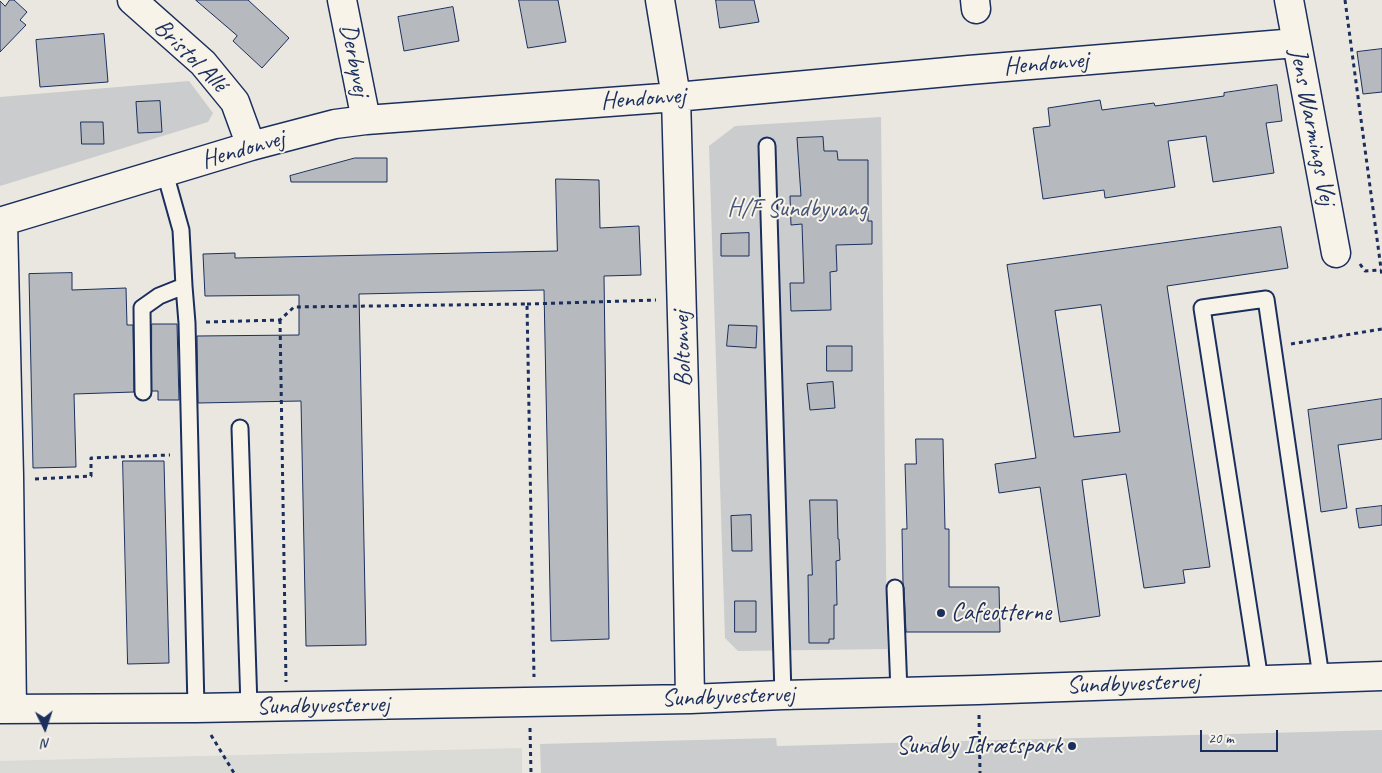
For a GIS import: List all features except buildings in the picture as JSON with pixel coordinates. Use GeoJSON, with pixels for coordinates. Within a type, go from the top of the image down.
{"type":"FeatureCollection","features":[{"type":"Feature","properties":{"kind":"street","name":"Bristol Allé"},"geometry":{"type":"LineString","coordinates":[[132,0],[203,63],[222,86],[235,102],[252,146]]}},
{"type":"Feature","properties":{"kind":"street","name":"Derbyvej"},"geometry":{"type":"LineString","coordinates":[[342,0],[366,120]]}},
{"type":"Feature","properties":{"kind":"street","name":"Boltonvej"},"geometry":{"type":"LineString","coordinates":[[660,0],[676,97],[690,699]]}},
{"type":"Feature","properties":{"kind":"street","name":"Jens Warmings Vej"},"geometry":{"type":"LineString","coordinates":[[1289,0],[1336,253]]}},
{"type":"Feature","properties":{"kind":"street","name":"Hendonvej"},"geometry":{"type":"LineString","coordinates":[[9,478],[1,222],[252,146],[335,124],[366,120],[676,97],[979,69],[1296,43]]}},
{"type":"Feature","properties":{"kind":"street","name":"Sundbyvestervej"},"geometry":{"type":"LineString","coordinates":[[9,478],[6,709],[196,708],[690,699],[783,694],[978,690],[1382,676]]}},
{"type":"Feature","properties":{"kind":"lane"},"geometry":{"type":"LineString","coordinates":[[767,146],[783,694]]}},
{"type":"Feature","properties":{"kind":"lane"},"geometry":{"type":"LineString","coordinates":[[165,173],[180,230],[187,323],[196,708]]}},
{"type":"Feature","properties":{"kind":"lane"},"geometry":{"type":"LineString","coordinates":[[143,392],[142,308],[159,296],[184,286]]}},
{"type":"Feature","properties":{"kind":"lane"},"geometry":{"type":"LineString","coordinates":[[1260,680],[1202,308],[1266,299],[1321,678]]}},
{"type":"Feature","properties":{"kind":"lane"},"geometry":{"type":"LineString","coordinates":[[240,428],[249,707]]}},
{"type":"Feature","properties":{"kind":"lane"},"geometry":{"type":"LineString","coordinates":[[895,588],[899,692]]}},
{"type":"Feature","properties":{"kind":"path"},"geometry":{"type":"LineString","coordinates":[[1345,0],[1382,276]]}},
{"type":"Feature","properties":{"kind":"path"},"geometry":{"type":"LineString","coordinates":[[187,323],[280,320],[294,307],[527,304],[682,299]]}},
{"type":"Feature","properties":{"kind":"path"},"geometry":{"type":"LineString","coordinates":[[527,304],[532,702],[531,773]]}},
{"type":"Feature","properties":{"kind":"path"},"geometry":{"type":"LineString","coordinates":[[280,320],[287,706]]}},
{"type":"Feature","properties":{"kind":"path"},"geometry":{"type":"LineString","coordinates":[[1272,347],[1382,329]]}},
{"type":"Feature","properties":{"kind":"path"},"geometry":{"type":"LineString","coordinates":[[9,478],[91,476],[91,458],[189,454]]}},
{"type":"Feature","properties":{"kind":"path"},"geometry":{"type":"LineString","coordinates":[[978,690],[980,773]]}},
{"type":"Feature","properties":{"kind":"path"},"geometry":{"type":"LineString","coordinates":[[196,708],[234,773]]}},
{"type":"Feature","properties":{"kind":"shaded area"},"geometry":{"type":"Polygon","coordinates":[[[522,748],[522,773],[0,773],[0,761],[522,748]]]}},
{"type":"Feature","properties":{"kind":"green space"},"geometry":{"type":"Polygon","coordinates":[[[189,81],[213,113],[208,122],[0,186],[0,97],[189,81]]]}},
{"type":"Feature","properties":{"kind":"green space","name":"H/F Sundbyvang"},"geometry":{"type":"Polygon","coordinates":[[[881,117],[887,649],[738,651],[725,638],[709,146],[735,126],[881,117]]]}},
{"type":"Feature","properties":{"kind":"green space","name":"Sundby Idrætspark"},"geometry":{"type":"Polygon","coordinates":[[[1382,730],[1382,773],[541,773],[540,744],[776,738],[777,746],[1382,730]]]}},
{"type":"Feature","properties":{"kind":"place","name":"Cafeotterne"},"geometry":{"type":"Point","coordinates":[941,613]}},
{"type":"Feature","properties":{"kind":"place","name":"Sundby Idrætspark"},"geometry":{"type":"Point","coordinates":[1072,746]}}]}
